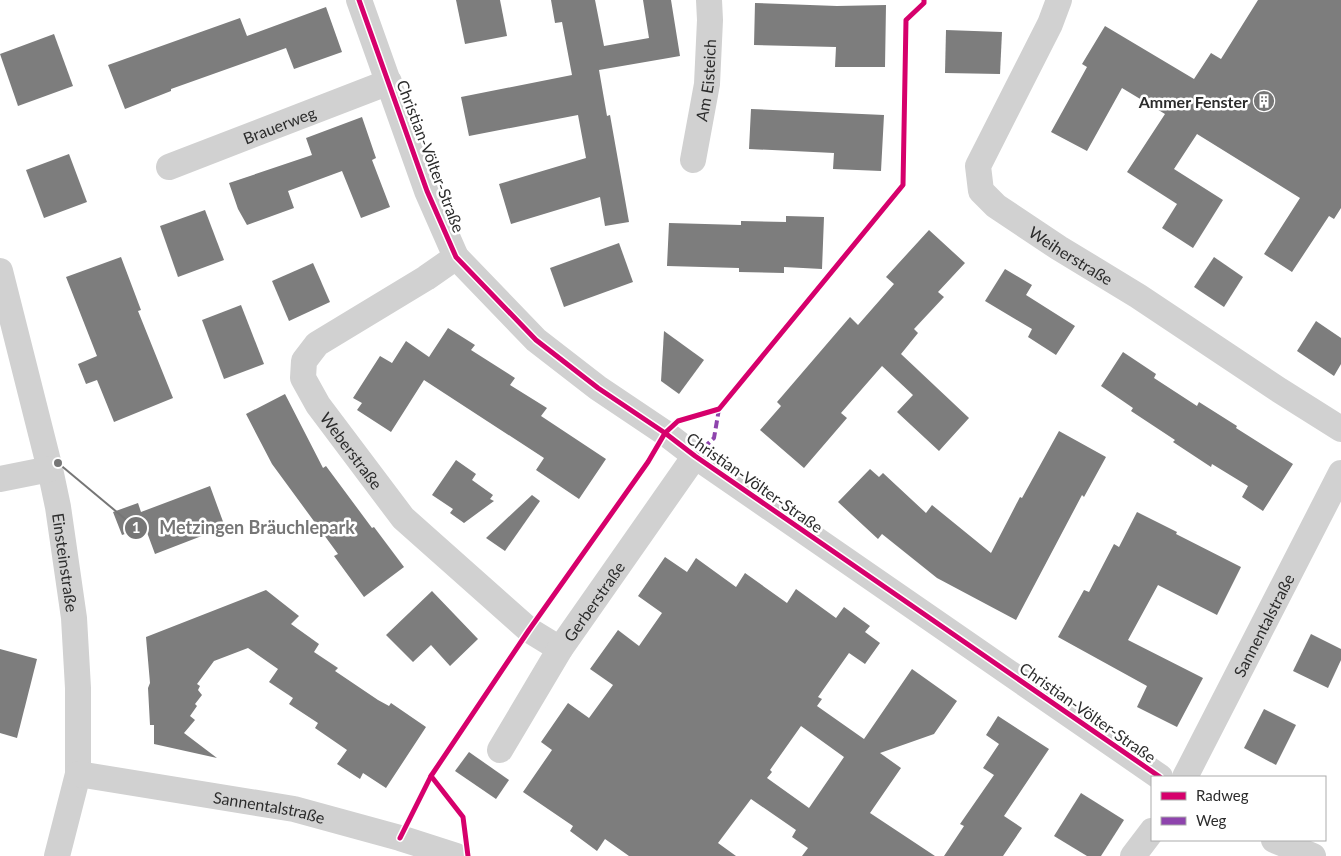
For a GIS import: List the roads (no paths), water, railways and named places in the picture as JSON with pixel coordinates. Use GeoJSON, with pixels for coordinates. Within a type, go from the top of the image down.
{"type":"FeatureCollection","features":[{"type":"Feature","properties":{"kind":"street","name":"Christian-Völter-Straße"},"geometry":{"type":"LineString","coordinates":[[359,0],[427,190],[456,257],[536,340],[598,388],[665,433],[695,456],[1159,776]]}},
{"type":"Feature","properties":{"kind":"street","name":"Am Eisteich"},"geometry":{"type":"LineString","coordinates":[[692,160],[707,84],[709,0]]}},
{"type":"Feature","properties":{"kind":"street","name":"Weiherstraße"},"geometry":{"type":"LineString","coordinates":[[1059,0],[1050,24],[978,166],[981,191],[996,206],[1051,243],[1138,296],[1341,429]]}},
{"type":"Feature","properties":{"kind":"street","name":"Brauerweg"},"geometry":{"type":"LineString","coordinates":[[169,167],[389,82]]}},
{"type":"Feature","properties":{"kind":"street","name":"Weberstraße"},"geometry":{"type":"LineString","coordinates":[[456,257],[426,278],[318,344],[304,361],[303,378],[318,405],[404,518],[529,630],[560,649]]}},
{"type":"Feature","properties":{"kind":"street","name":"Einsteinstraße"},"geometry":{"type":"LineString","coordinates":[[0,271],[50,469],[58,508],[74,618],[78,688],[78,774],[57,856]]}},
{"type":"Feature","properties":{"kind":"street","name":"Gerberstraße"},"geometry":{"type":"LineString","coordinates":[[500,750],[560,649],[695,456]]}},
{"type":"Feature","properties":{"kind":"street"},"geometry":{"type":"LineString","coordinates":[[0,480],[50,469]]}},
{"type":"Feature","properties":{"kind":"street","name":"Sannentalstraße"},"geometry":{"type":"LineString","coordinates":[[1186,776],[1341,473]]}},
{"type":"Feature","properties":{"kind":"street","name":"Sannentalstraße"},"geometry":{"type":"LineString","coordinates":[[78,774],[294,808],[456,856]]}},
{"type":"Feature","properties":{"kind":"street"},"geometry":{"type":"LineString","coordinates":[[1133,856],[1151,832]]}},
{"type":"Feature","properties":{"kind":"street"},"geometry":{"type":"LineString","coordinates":[[1276,841],[1313,856]]}},
{"type":"Feature","properties":{"kind":"place","name":"Ammer Fenster"},"geometry":{"type":"Point","coordinates":[1264,101]}},
{"type":"Feature","properties":{"kind":"place","name":"Metzingen Bräuchlepark"},"geometry":{"type":"Point","coordinates":[58,463]}}]}
